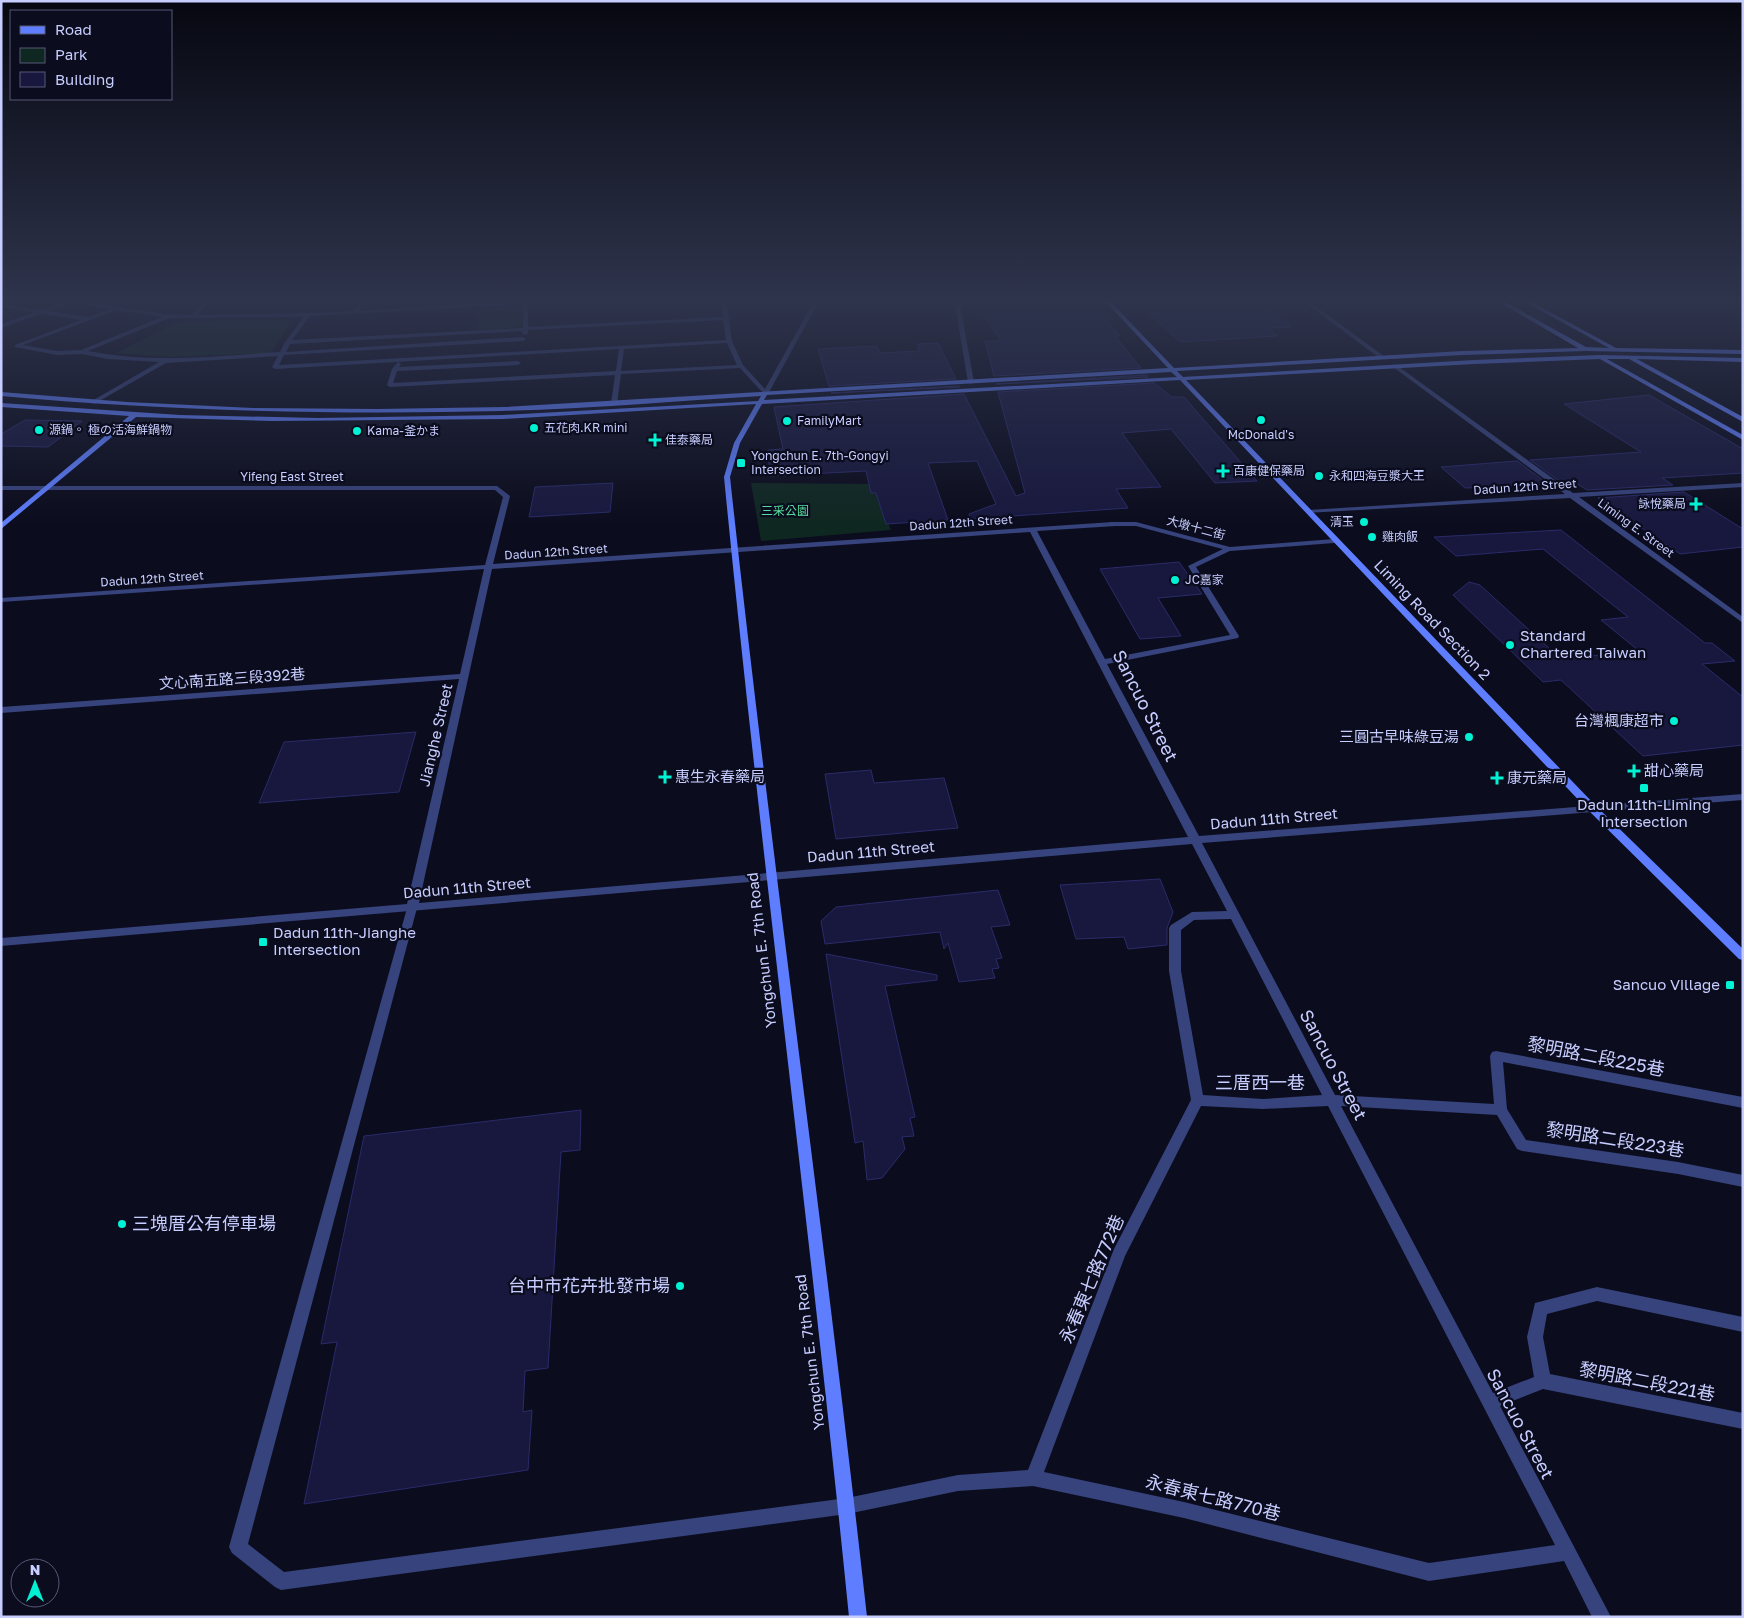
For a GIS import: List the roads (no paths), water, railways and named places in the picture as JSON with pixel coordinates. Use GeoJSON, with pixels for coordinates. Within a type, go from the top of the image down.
{"type":"FeatureCollection","features":[{"type":"Feature","properties":{"kind":"main road"},"geometry":{"type":"LineString","coordinates":[[1,394],[146,406],[353,412],[614,404],[766,393],[1109,375]]}},
{"type":"Feature","properties":{"kind":"main road","name":"Liming Road Section 2"},"geometry":{"type":"LineString","coordinates":[[1177,375],[1334,541],[1592,808],[1743,956]]}},
{"type":"Feature","properties":{"kind":"main road"},"geometry":{"type":"LineString","coordinates":[[1,405],[135,415],[348,420],[493,417],[1255,375]]}},
{"type":"Feature","properties":{"kind":"main road"},"geometry":{"type":"LineString","coordinates":[[1631,375],[1743,438]]}},
{"type":"Feature","properties":{"kind":"main road"},"geometry":{"type":"LineString","coordinates":[[1661,375],[1743,420]]}},
{"type":"Feature","properties":{"kind":"main road","name":"Yongchun E. 7th Road"},"geometry":{"type":"LineString","coordinates":[[766,393],[737,443],[728,477],[770,876],[847,1506],[858,1617]]}},
{"type":"Feature","properties":{"kind":"main road"},"geometry":{"type":"LineString","coordinates":[[1,527],[146,406]]}},
{"type":"Feature","properties":{"kind":"street"},"geometry":{"type":"LineString","coordinates":[[94,402],[141,375]]}},
{"type":"Feature","properties":{"kind":"street"},"geometry":{"type":"LineString","coordinates":[[394,375],[390,385],[575,375]]}},
{"type":"Feature","properties":{"kind":"street"},"geometry":{"type":"LineString","coordinates":[[614,404],[618,375]]}},
{"type":"Feature","properties":{"kind":"street"},"geometry":{"type":"LineString","coordinates":[[750,375],[766,393]]}},
{"type":"Feature","properties":{"kind":"street","name":"Yongchun E. 7th Road"},"geometry":{"type":"LineString","coordinates":[[766,393],[776,375]]}},
{"type":"Feature","properties":{"kind":"street"},"geometry":{"type":"LineString","coordinates":[[970,375],[971,382]]}},
{"type":"Feature","properties":{"kind":"street","name":"Liming E. Street"},"geometry":{"type":"LineString","coordinates":[[1407,375],[1743,621]]}},
{"type":"Feature","properties":{"kind":"street","name":"Dadun 12th Street"},"geometry":{"type":"LineString","coordinates":[[1308,512],[1743,485]]}},
{"type":"Feature","properties":{"kind":"street","name":"Yifeng East Street"},"geometry":{"type":"LineString","coordinates":[[1,488],[497,488],[507,496],[488,568]]}},
{"type":"Feature","properties":{"kind":"street","name":"Dadun 12th Street"},"geometry":{"type":"LineString","coordinates":[[1,600],[1113,524]]}},
{"type":"Feature","properties":{"kind":"street","name":"大墩十二街"},"geometry":{"type":"LineString","coordinates":[[1113,524],[1136,524],[1230,549],[1334,541]]}},
{"type":"Feature","properties":{"kind":"street","name":"Sancuo Street"},"geometry":{"type":"LineString","coordinates":[[1032,530],[1103,662],[1602,1617]]}},
{"type":"Feature","properties":{"kind":"street"},"geometry":{"type":"LineString","coordinates":[[1103,662],[1235,636],[1192,566],[1230,549]]}},
{"type":"Feature","properties":{"kind":"street","name":"Jianghe Street"},"geometry":{"type":"LineString","coordinates":[[488,568],[412,908],[238,1547],[281,1581],[847,1506]]}},
{"type":"Feature","properties":{"kind":"street","name":"文心南五路三段392巷"},"geometry":{"type":"LineString","coordinates":[[1,710],[464,676]]}},
{"type":"Feature","properties":{"kind":"street","name":"Dadun 11th Street"},"geometry":{"type":"LineString","coordinates":[[1,942],[132,928],[412,908],[770,876],[1743,797]]}},
{"type":"Feature","properties":{"kind":"street","name":"三厝西一巷"},"geometry":{"type":"LineString","coordinates":[[1234,915],[1192,916],[1175,928],[1174,971],[1196,1100],[1263,1104],[1331,1100],[1501,1110]]}},
{"type":"Feature","properties":{"kind":"street","name":"黎明路二段225巷"},"geometry":{"type":"LineString","coordinates":[[1501,1110],[1496,1056],[1743,1103]]}},
{"type":"Feature","properties":{"kind":"street","name":"永春東七路772巷"},"geometry":{"type":"LineString","coordinates":[[1033,1478],[1120,1254],[1196,1100]]}},
{"type":"Feature","properties":{"kind":"street","name":"黎明路二段223巷"},"geometry":{"type":"LineString","coordinates":[[1501,1110],[1522,1145],[1678,1168],[1743,1181]]}},
{"type":"Feature","properties":{"kind":"street"},"geometry":{"type":"LineString","coordinates":[[1489,1402],[1542,1382],[1535,1337],[1540,1308],[1597,1294],[1743,1325]]}},
{"type":"Feature","properties":{"kind":"street","name":"黎明路二段221巷"},"geometry":{"type":"LineString","coordinates":[[1542,1382],[1743,1421]]}},
{"type":"Feature","properties":{"kind":"street","name":"永春東七路770巷"},"geometry":{"type":"LineString","coordinates":[[847,1506],[958,1484],[1033,1478],[1184,1510],[1429,1572],[1568,1552]]}},
{"type":"Feature","properties":{"kind":"place","name":"McDonald's"},"geometry":{"type":"Point","coordinates":[1261,420]}},
{"type":"Feature","properties":{"kind":"place","name":"FamilyMart"},"geometry":{"type":"Point","coordinates":[787,421]}},
{"type":"Feature","properties":{"kind":"place","name":"五花肉.KR mini"},"geometry":{"type":"Point","coordinates":[534,428]}},
{"type":"Feature","properties":{"kind":"place","name":"源鍋。 極の活海鮮鍋物"},"geometry":{"type":"Point","coordinates":[39,430]}},
{"type":"Feature","properties":{"kind":"place","name":"Kama-釜かま"},"geometry":{"type":"Point","coordinates":[357,431]}},
{"type":"Feature","properties":{"kind":"place","name":"佳泰藥局"},"geometry":{"type":"Point","coordinates":[655,440]}},
{"type":"Feature","properties":{"kind":"place","name":"Yongchun E. 7th-Gongyi Intersection"},"geometry":{"type":"Point","coordinates":[741,463]}},
{"type":"Feature","properties":{"kind":"place","name":"百康健保藥局"},"geometry":{"type":"Point","coordinates":[1223,471]}},
{"type":"Feature","properties":{"kind":"place","name":"永和四海豆漿大王"},"geometry":{"type":"Point","coordinates":[1319,476]}},
{"type":"Feature","properties":{"kind":"place","name":"詠悅藥局"},"geometry":{"type":"Point","coordinates":[1696,504]}},
{"type":"Feature","properties":{"kind":"place","name":"清玉"},"geometry":{"type":"Point","coordinates":[1364,522]}},
{"type":"Feature","properties":{"kind":"place","name":"雞肉飯"},"geometry":{"type":"Point","coordinates":[1372,537]}},
{"type":"Feature","properties":{"kind":"place","name":"JC嘉家"},"geometry":{"type":"Point","coordinates":[1175,580]}},
{"type":"Feature","properties":{"kind":"place","name":"Standard Chartered Taiwan"},"geometry":{"type":"Point","coordinates":[1510,645]}},
{"type":"Feature","properties":{"kind":"place","name":"台灣楓康超市"},"geometry":{"type":"Point","coordinates":[1674,721]}},
{"type":"Feature","properties":{"kind":"place","name":"三圓古早味綠豆湯"},"geometry":{"type":"Point","coordinates":[1469,737]}},
{"type":"Feature","properties":{"kind":"place","name":"甜心藥局"},"geometry":{"type":"Point","coordinates":[1634,771]}},
{"type":"Feature","properties":{"kind":"place","name":"惠生永春藥局"},"geometry":{"type":"Point","coordinates":[665,777]}},
{"type":"Feature","properties":{"kind":"place","name":"康元藥局"},"geometry":{"type":"Point","coordinates":[1497,778]}},
{"type":"Feature","properties":{"kind":"place","name":"Dadun 11th-Liming Intersection"},"geometry":{"type":"Point","coordinates":[1644,788]}},
{"type":"Feature","properties":{"kind":"place","name":"Dadun 11th-Jianghe Intersection"},"geometry":{"type":"Point","coordinates":[263,942]}},
{"type":"Feature","properties":{"kind":"place","name":"Sancuo Village"},"geometry":{"type":"Point","coordinates":[1730,985]}},
{"type":"Feature","properties":{"kind":"place","name":"三塊厝公有停車場"},"geometry":{"type":"Point","coordinates":[122,1224]}},
{"type":"Feature","properties":{"kind":"place","name":"台中市花卉批發市場"},"geometry":{"type":"Point","coordinates":[680,1286]}},
{"type":"Feature","properties":{"kind":"park label","name":"三采公園"},"geometry":{"type":"Point","coordinates":[785,511]}}]}
